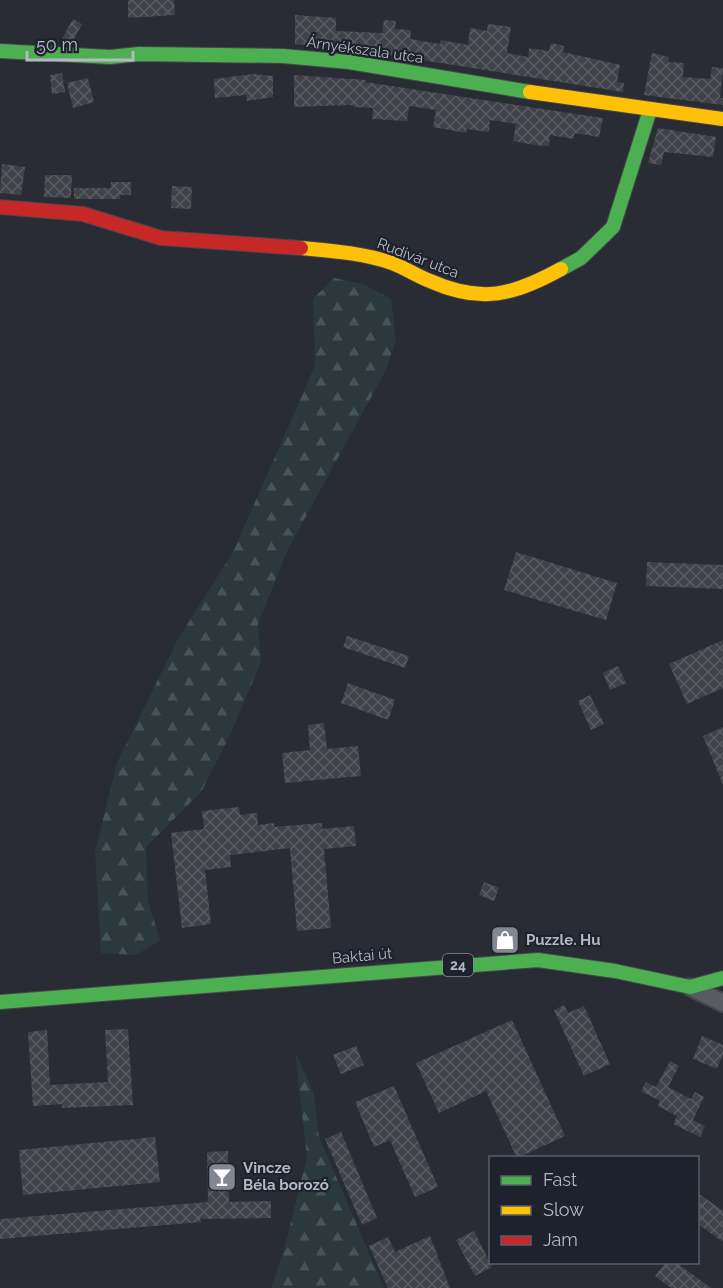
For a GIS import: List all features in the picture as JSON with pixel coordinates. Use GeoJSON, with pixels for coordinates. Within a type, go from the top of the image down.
{"type":"FeatureCollection","features":[{"type":"Feature","properties":{"kind":"street","name":"Árnyékszala utca"},"geometry":{"type":"LineString","coordinates":[[0,51],[110,57],[160,54],[283,56],[349,62],[650,110],[723,119]]}},
{"type":"Feature","properties":{"kind":"street","name":"Rudivár utca"},"geometry":{"type":"LineString","coordinates":[[0,207],[83,214],[161,238],[351,252],[394,264],[430,282],[461,292],[491,295],[528,287],[580,258],[613,227],[650,110]]}},
{"type":"Feature","properties":{"kind":"street","name":"Baktai út"},"geometry":{"type":"LineString","coordinates":[[0,1002],[538,960],[615,971],[690,987],[723,978]]}},
{"type":"Feature","properties":{"kind":"street"},"geometry":{"type":"LineString","coordinates":[[690,987],[723,1003]]}},
{"type":"Feature","properties":{"kind":"green space"},"geometry":{"type":"Polygon","coordinates":[[[334,278],[363,284],[391,299],[396,340],[386,370],[287,551],[258,624],[261,662],[230,735],[201,792],[146,847],[148,901],[160,940],[136,955],[101,953],[95,852],[117,763],[178,639],[233,552],[315,365],[313,299],[334,278]]]}},
{"type":"Feature","properties":{"kind":"green space"},"geometry":{"type":"Polygon","coordinates":[[[295,1051],[314,1094],[319,1137],[384,1288],[271,1288],[284,1250],[307,1157],[295,1051]]]}},
{"type":"Feature","properties":{"kind":"building"},"geometry":{"type":"Polygon","coordinates":[[[128,0],[174,0],[175,15],[128,18],[128,0]]]}},
{"type":"Feature","properties":{"kind":"building"},"geometry":{"type":"Polygon","coordinates":[[[295,15],[336,18],[336,31],[382,33],[384,20],[396,21],[395,29],[411,30],[410,39],[440,44],[441,40],[468,45],[470,28],[487,31],[488,24],[511,27],[507,53],[528,57],[529,48],[549,51],[551,43],[564,46],[563,52],[620,65],[617,82],[624,83],[623,92],[352,49],[295,44],[295,15]]]}},
{"type":"Feature","properties":{"kind":"building"},"geometry":{"type":"Polygon","coordinates":[[[73,19],[82,24],[73,41],[61,41],[73,19]]]}},
{"type":"Feature","properties":{"kind":"building"},"geometry":{"type":"Polygon","coordinates":[[[652,53],[669,57],[668,62],[684,63],[683,77],[710,79],[712,67],[723,68],[720,98],[723,98],[723,105],[644,95],[652,53]]]}},
{"type":"Feature","properties":{"kind":"building"},"geometry":{"type":"Polygon","coordinates":[[[62,73],[65,92],[52,94],[50,75],[62,73]]]}},
{"type":"Feature","properties":{"kind":"building"},"geometry":{"type":"Polygon","coordinates":[[[253,74],[273,76],[273,97],[247,101],[246,95],[215,98],[214,79],[253,74]]]}},
{"type":"Feature","properties":{"kind":"building"},"geometry":{"type":"Polygon","coordinates":[[[294,75],[366,80],[365,82],[603,118],[599,137],[575,133],[573,139],[550,135],[549,146],[535,145],[513,141],[516,124],[490,120],[489,132],[467,129],[466,133],[433,127],[436,110],[409,106],[407,121],[372,119],[373,108],[353,107],[353,105],[294,107],[294,75]]]}},
{"type":"Feature","properties":{"kind":"building"},"geometry":{"type":"Polygon","coordinates":[[[88,78],[94,102],[73,108],[67,83],[88,78]]]}},
{"type":"Feature","properties":{"kind":"building"},"geometry":{"type":"Polygon","coordinates":[[[658,128],[716,137],[713,157],[664,152],[661,165],[648,163],[658,128]]]}},
{"type":"Feature","properties":{"kind":"building"},"geometry":{"type":"Polygon","coordinates":[[[2,164],[25,167],[21,195],[0,193],[2,164]]]}},
{"type":"Feature","properties":{"kind":"building"},"geometry":{"type":"Polygon","coordinates":[[[45,175],[72,175],[71,198],[44,197],[45,175]]]}},
{"type":"Feature","properties":{"kind":"building"},"geometry":{"type":"Polygon","coordinates":[[[111,182],[131,182],[131,195],[120,195],[120,199],[74,199],[74,188],[111,188],[111,182]]]}},
{"type":"Feature","properties":{"kind":"building"},"geometry":{"type":"Polygon","coordinates":[[[172,186],[192,187],[191,209],[171,208],[172,186]]]}},
{"type":"Feature","properties":{"kind":"building"},"geometry":{"type":"Polygon","coordinates":[[[516,552],[617,583],[606,620],[504,590],[516,552]]]}},
{"type":"Feature","properties":{"kind":"building"},"geometry":{"type":"Polygon","coordinates":[[[647,562],[723,565],[723,589],[646,586],[647,562]]]}},
{"type":"Feature","properties":{"kind":"building"},"geometry":{"type":"Polygon","coordinates":[[[347,636],[409,656],[405,668],[343,647],[347,636]]]}},
{"type":"Feature","properties":{"kind":"building"},"geometry":{"type":"Polygon","coordinates":[[[723,640],[723,688],[687,704],[669,664],[723,640]]]}},
{"type":"Feature","properties":{"kind":"building"},"geometry":{"type":"Polygon","coordinates":[[[618,666],[626,683],[610,690],[603,673],[618,666]]]}},
{"type":"Feature","properties":{"kind":"building"},"geometry":{"type":"Polygon","coordinates":[[[348,683],[395,700],[388,720],[341,703],[348,683]]]}},
{"type":"Feature","properties":{"kind":"building"},"geometry":{"type":"Polygon","coordinates":[[[590,695],[604,724],[591,730],[578,701],[590,695]]]}},
{"type":"Feature","properties":{"kind":"building"},"geometry":{"type":"Polygon","coordinates":[[[324,723],[327,749],[358,746],[361,776],[285,783],[282,753],[310,750],[308,725],[324,723]]]}},
{"type":"Feature","properties":{"kind":"building"},"geometry":{"type":"Polygon","coordinates":[[[723,727],[723,785],[703,736],[723,727]]]}},
{"type":"Feature","properties":{"kind":"building"},"geometry":{"type":"Polygon","coordinates":[[[239,807],[240,815],[257,813],[258,825],[274,823],[274,827],[322,823],[322,829],[354,826],[356,846],[324,849],[331,928],[297,931],[290,848],[230,855],[231,867],[205,870],[211,924],[182,928],[171,833],[204,829],[202,811],[239,807]]]}},
{"type":"Feature","properties":{"kind":"building"},"geometry":{"type":"Polygon","coordinates":[[[484,882],[499,888],[494,901],[479,895],[484,882]]]}},
{"type":"Feature","properties":{"kind":"building"},"geometry":{"type":"Polygon","coordinates":[[[564,1005],[568,1013],[584,1006],[610,1064],[584,1076],[554,1010],[564,1005]]]}},
{"type":"Feature","properties":{"kind":"building"},"geometry":{"type":"Polygon","coordinates":[[[512,1020],[565,1136],[521,1156],[516,1156],[486,1091],[439,1113],[416,1063],[512,1020]]]}},
{"type":"Feature","properties":{"kind":"building"},"geometry":{"type":"Polygon","coordinates":[[[128,1029],[133,1105],[62,1108],[62,1104],[33,1106],[28,1032],[47,1030],[50,1085],[108,1082],[105,1030],[128,1029]]]}},
{"type":"Feature","properties":{"kind":"building"},"geometry":{"type":"Polygon","coordinates":[[[702,1036],[723,1045],[723,1054],[717,1069],[693,1059],[702,1036]]]}},
{"type":"Feature","properties":{"kind":"building"},"geometry":{"type":"Polygon","coordinates":[[[356,1046],[364,1065],[341,1074],[333,1055],[356,1046]]]}},
{"type":"Feature","properties":{"kind":"building"},"geometry":{"type":"Polygon","coordinates":[[[670,1061],[679,1066],[668,1087],[691,1099],[695,1092],[704,1097],[693,1120],[705,1126],[700,1137],[673,1124],[677,1116],[658,1106],[660,1101],[641,1091],[646,1082],[656,1087],[670,1061]]]}},
{"type":"Feature","properties":{"kind":"building"},"geometry":{"type":"Polygon","coordinates":[[[394,1086],[438,1187],[415,1197],[390,1140],[374,1147],[355,1102],[394,1086]]]}},
{"type":"Feature","properties":{"kind":"building"},"geometry":{"type":"Polygon","coordinates":[[[341,1132],[377,1218],[362,1225],[325,1139],[341,1132]]]}},
{"type":"Feature","properties":{"kind":"building"},"geometry":{"type":"Polygon","coordinates":[[[155,1137],[160,1182],[23,1195],[19,1150],[155,1137]]]}},
{"type":"Feature","properties":{"kind":"building"},"geometry":{"type":"Polygon","coordinates":[[[228,1151],[229,1202],[271,1201],[271,1218],[200,1219],[201,1222],[0,1239],[0,1219],[208,1202],[207,1152],[228,1151]]]}},
{"type":"Feature","properties":{"kind":"building"},"geometry":{"type":"Polygon","coordinates":[[[699,1194],[723,1211],[723,1242],[699,1225],[699,1194]]]}},
{"type":"Feature","properties":{"kind":"building"},"geometry":{"type":"Polygon","coordinates":[[[474,1231],[492,1267],[475,1276],[456,1240],[474,1231]]]}},
{"type":"Feature","properties":{"kind":"building"},"geometry":{"type":"Polygon","coordinates":[[[430,1236],[450,1288],[388,1288],[369,1246],[388,1237],[395,1252],[430,1236]]]}},
{"type":"Feature","properties":{"kind":"building"},"geometry":{"type":"Polygon","coordinates":[[[664,1264],[678,1264],[711,1288],[671,1288],[655,1276],[664,1264]]]}},
{"type":"Feature","properties":{"kind":"traffic: fast"},"geometry":{"type":"LineString","coordinates":[[0,51],[110,57],[139,54],[283,56],[349,62],[530,92]]}},
{"type":"Feature","properties":{"kind":"traffic: fast"},"geometry":{"type":"LineString","coordinates":[[561,269],[581,258],[613,227],[650,110]]}},
{"type":"Feature","properties":{"kind":"traffic: fast"},"geometry":{"type":"LineString","coordinates":[[0,1002],[538,960],[615,971],[690,987],[723,978]]}},
{"type":"Feature","properties":{"kind":"traffic: slow"},"geometry":{"type":"LineString","coordinates":[[530,92],[723,119]]}},
{"type":"Feature","properties":{"kind":"traffic: slow"},"geometry":{"type":"LineString","coordinates":[[301,248],[370,257],[397,265],[449,288],[482,294],[513,290],[561,269]]}},
{"type":"Feature","properties":{"kind":"traffic: jam"},"geometry":{"type":"LineString","coordinates":[[0,207],[83,214],[161,238],[301,248]]}},
{"type":"Feature","properties":{"kind":"place","name":"Puzzle. Hu"},"geometry":{"type":"Point","coordinates":[505,940]}},
{"type":"Feature","properties":{"kind":"place","name":"Vincze Béla borozó"},"geometry":{"type":"Point","coordinates":[222,1177]}}]}
